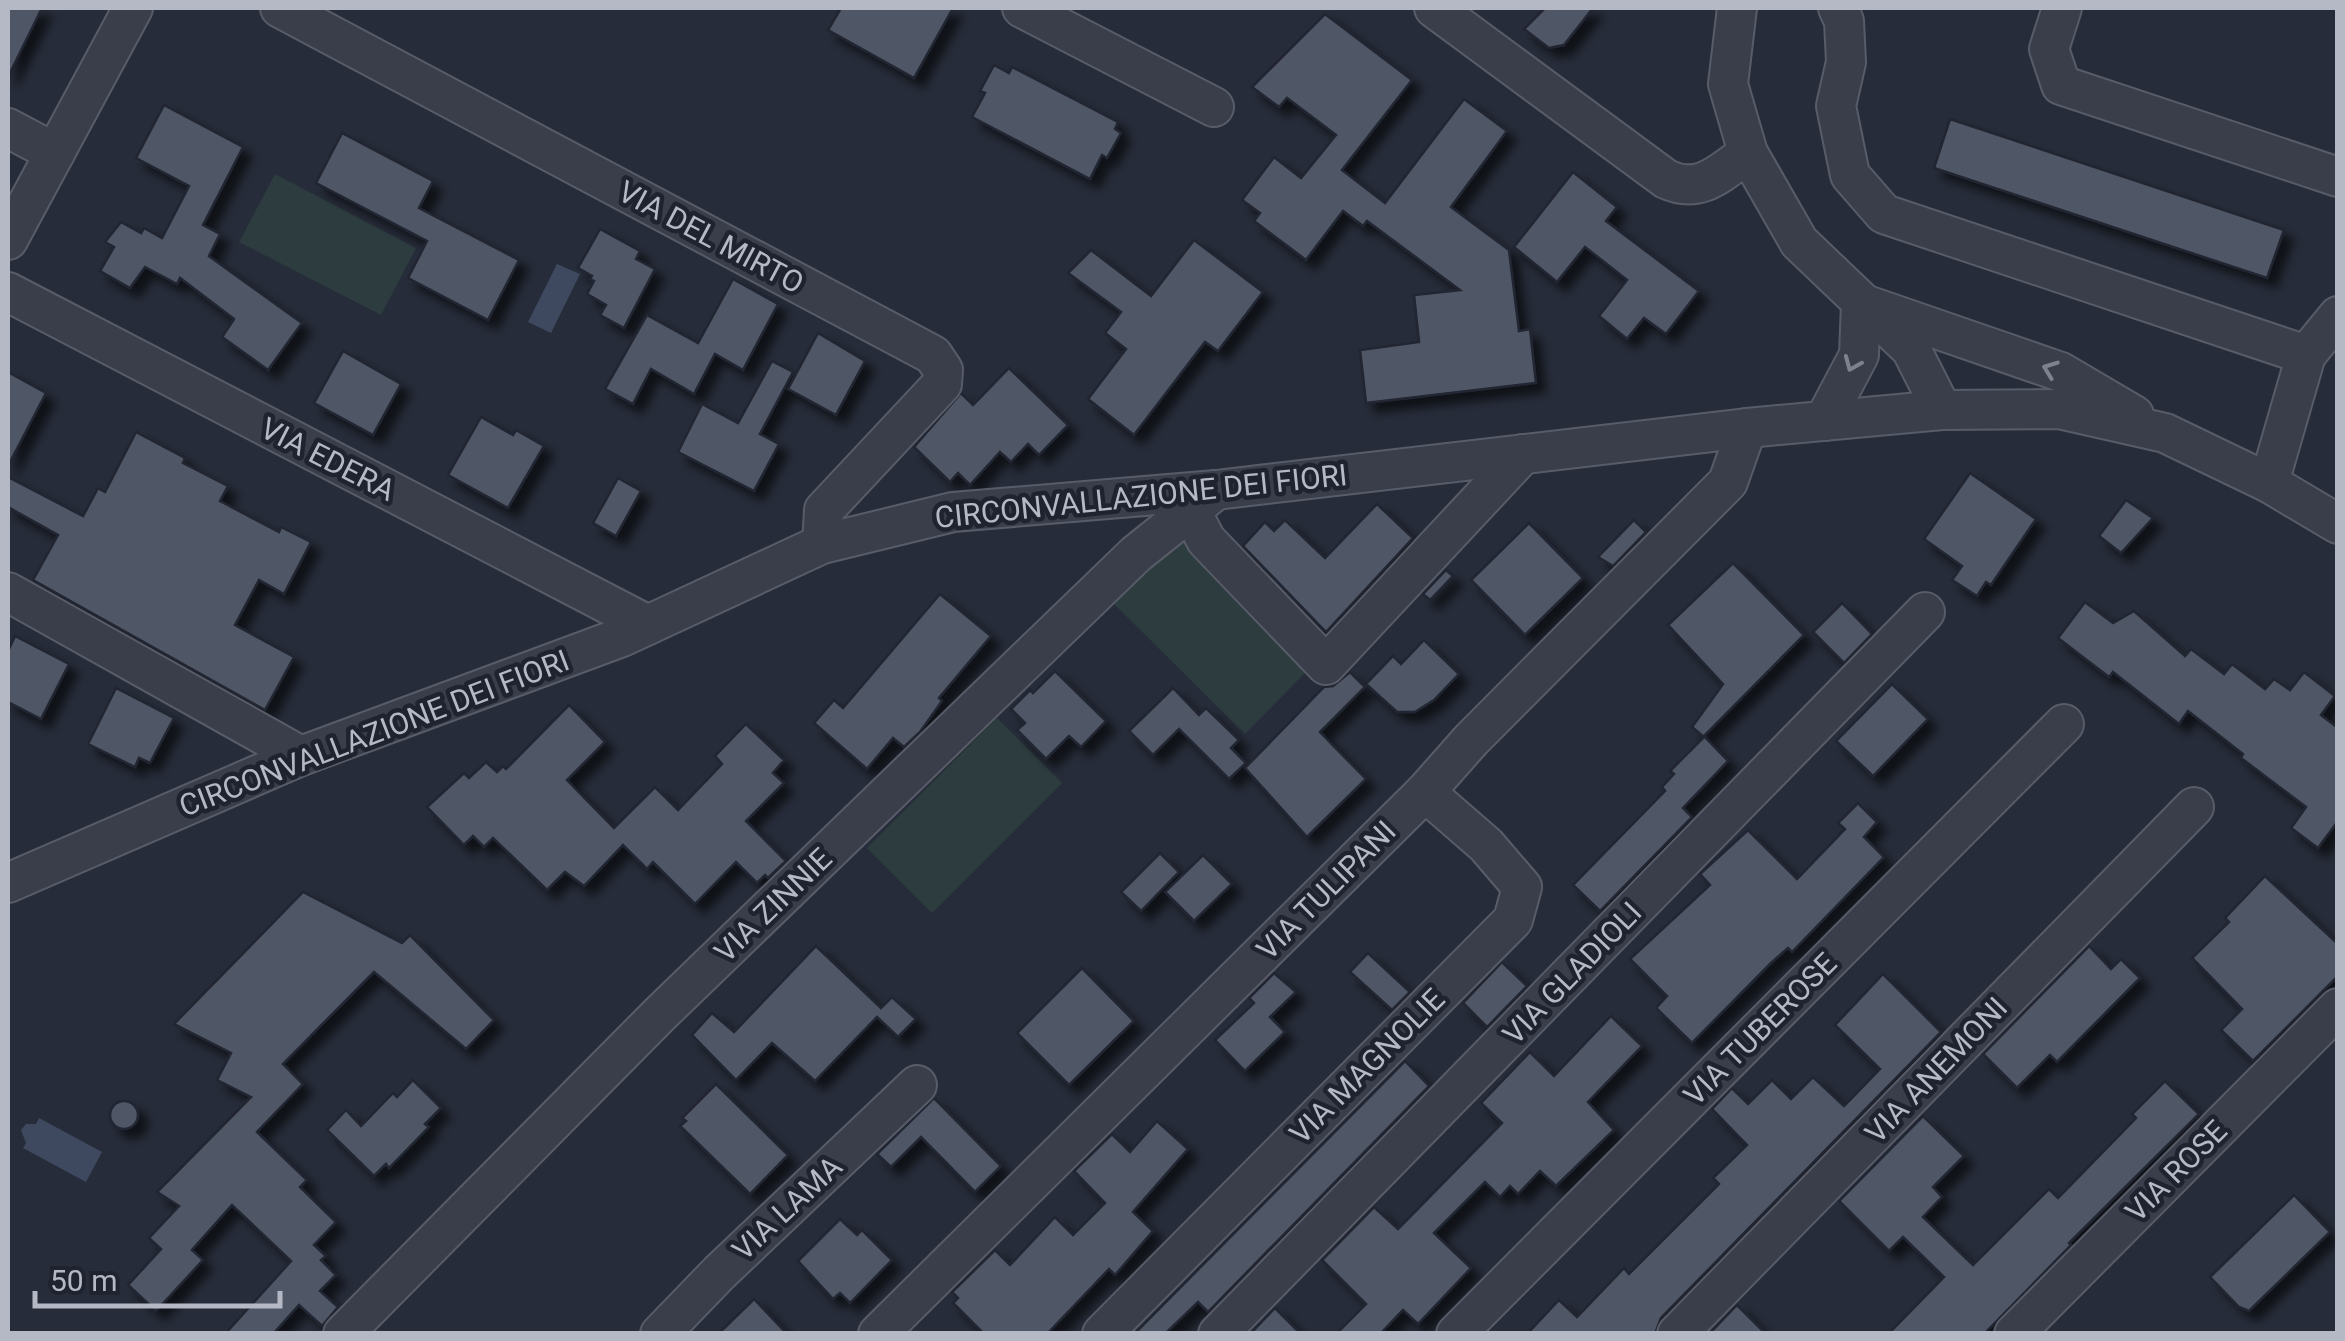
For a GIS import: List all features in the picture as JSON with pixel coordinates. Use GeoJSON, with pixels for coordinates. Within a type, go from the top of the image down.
{"type":"FeatureCollection","features":[{"type":"Feature","properties":{"kind":"street"},"geometry":{"type":"LineString","coordinates":[[8,240],[133,8]]}},
{"type":"Feature","properties":{"kind":"street","name":"VIA DEL MIRTO"},"geometry":{"type":"LineString","coordinates":[[280,8],[934,355],[943,370],[942,384],[824,510],[822,544]]}},
{"type":"Feature","properties":{"kind":"street"},"geometry":{"type":"LineString","coordinates":[[1022,8],[1214,107]]}},
{"type":"Feature","properties":{"kind":"street"},"geometry":{"type":"LineString","coordinates":[[1434,8],[1666,179],[1684,187],[1697,185],[1748,153]]}},
{"type":"Feature","properties":{"kind":"street"},"geometry":{"type":"LineString","coordinates":[[1736,8],[1728,84],[1748,153],[1800,242],[1911,349],[1942,410]]}},
{"type":"Feature","properties":{"kind":"street"},"geometry":{"type":"LineString","coordinates":[[1838,8],[1844,21],[1846,62],[1836,106],[1850,175],[1884,214],[2306,355]]}},
{"type":"Feature","properties":{"kind":"street"},"geometry":{"type":"LineString","coordinates":[[2062,8],[2049,49],[2061,85],[2338,178]]}},
{"type":"Feature","properties":{"kind":"street"},"geometry":{"type":"LineString","coordinates":[[8,128],[54,153]]}},
{"type":"Feature","properties":{"kind":"street","name":"VIA EDERA"},"geometry":{"type":"LineString","coordinates":[[8,292],[648,625]]}},
{"type":"Feature","properties":{"kind":"street"},"geometry":{"type":"LineString","coordinates":[[1824,421],[1859,355],[1861,303]]}},
{"type":"Feature","properties":{"kind":"street"},"geometry":{"type":"LineString","coordinates":[[1861,303],[2061,372],[2165,434]]}},
{"type":"Feature","properties":{"kind":"street"},"geometry":{"type":"LineString","coordinates":[[2269,483],[2306,355],[2338,316]]}},
{"type":"Feature","properties":{"kind":"street","name":"CIRCONVALLAZIONE DEI FIORI"},"geometry":{"type":"LineString","coordinates":[[8,883],[301,756],[648,625],[822,544],[954,512],[1204,500],[1523,454],[1748,428],[1942,410],[2058,409],[2165,434],[2269,483],[2338,524]]}},
{"type":"Feature","properties":{"kind":"street","name":"VIA TULIPANI"},"geometry":{"type":"LineString","coordinates":[[878,1334],[1425,792],[1471,740],[1728,482],[1748,428]]}},
{"type":"Feature","properties":{"kind":"street"},"geometry":{"type":"LineString","coordinates":[[1204,500],[1206,540],[1326,665],[1523,454]]}},
{"type":"Feature","properties":{"kind":"street","name":"VIA ZINNIE"},"geometry":{"type":"LineString","coordinates":[[342,1334],[660,1014],[1136,554],[1204,500]]}},
{"type":"Feature","properties":{"kind":"street"},"geometry":{"type":"LineString","coordinates":[[8,592],[301,756]]}},
{"type":"Feature","properties":{"kind":"street","name":"VIA GLADIOLI"},"geometry":{"type":"LineString","coordinates":[[1218,1334],[1925,612]]}},
{"type":"Feature","properties":{"kind":"street","name":"VIA TUBEROSE"},"geometry":{"type":"LineString","coordinates":[[1456,1334],[2064,724]]}},
{"type":"Feature","properties":{"kind":"street","name":"VIA MAGNOLIE"},"geometry":{"type":"LineString","coordinates":[[1102,1334],[1513,920],[1522,887],[1486,846],[1425,792]]}},
{"type":"Feature","properties":{"kind":"street","name":"VIA ANEMONI"},"geometry":{"type":"LineString","coordinates":[[1676,1334],[2194,806]]}},
{"type":"Feature","properties":{"kind":"street","name":"VIA ROSE"},"geometry":{"type":"LineString","coordinates":[[2014,1334],[2338,1008]]}},
{"type":"Feature","properties":{"kind":"street","name":"VIA LAMA"},"geometry":{"type":"LineString","coordinates":[[660,1334],[917,1085]]}},
{"type":"Feature","properties":{"kind":"shaded area"},"geometry":{"type":"Polygon","coordinates":[[[275,174],[416,248],[381,315],[239,242],[275,174]]]}},
{"type":"Feature","properties":{"kind":"shaded area"},"geometry":{"type":"Polygon","coordinates":[[[1179,538],[1310,668],[1245,734],[1114,604],[1179,538]]]}},
{"type":"Feature","properties":{"kind":"shaded area"},"geometry":{"type":"Polygon","coordinates":[[[997,718],[1062,783],[932,913],[867,848],[997,718]]]}},
{"type":"Feature","properties":{"kind":"water"},"geometry":{"type":"Polygon","coordinates":[[[557,264],[580,274],[551,333],[528,322],[557,264]]]}},
{"type":"Feature","properties":{"kind":"water"},"geometry":{"type":"Polygon","coordinates":[[[39,1118],[102,1152],[86,1182],[23,1148],[26,1143],[21,1130],[26,1124],[36,1124],[39,1118]]]}},
{"type":"Feature","properties":{"kind":"building"},"geometry":{"type":"Polygon","coordinates":[[[8,8],[42,8],[8,77],[8,8]]]}},
{"type":"Feature","properties":{"kind":"building"},"geometry":{"type":"Polygon","coordinates":[[[841,8],[953,8],[914,78],[828,30],[841,8]]]}},
{"type":"Feature","properties":{"kind":"building"},"geometry":{"type":"Polygon","coordinates":[[[1545,8],[1593,8],[1564,45],[1549,48],[1524,29],[1545,8]]]}},
{"type":"Feature","properties":{"kind":"building"},"geometry":{"type":"Polygon","coordinates":[[[1325,14],[1412,80],[1342,170],[1385,203],[1464,99],[1507,131],[1451,207],[1509,250],[1519,331],[1530,329],[1536,383],[1366,403],[1360,350],[1419,342],[1414,295],[1460,290],[1367,221],[1363,226],[1343,211],[1306,260],[1254,221],[1260,213],[1242,200],[1274,157],[1301,178],[1336,135],[1287,98],[1279,107],[1252,87],[1325,14]]]}},
{"type":"Feature","properties":{"kind":"building"},"geometry":{"type":"Polygon","coordinates":[[[994,65],[1009,73],[1012,67],[1118,122],[1115,129],[1121,133],[1107,158],[1102,155],[1090,179],[972,117],[994,65]]]}},
{"type":"Feature","properties":{"kind":"building"},"geometry":{"type":"Polygon","coordinates":[[[164,105],[243,147],[203,225],[220,234],[209,256],[302,323],[268,370],[222,337],[234,319],[180,278],[177,284],[145,267],[130,288],[100,271],[114,247],[105,242],[121,222],[162,238],[189,186],[136,158],[164,105]]]}},
{"type":"Feature","properties":{"kind":"building"},"geometry":{"type":"Polygon","coordinates":[[[1950,119],[2284,230],[2267,278],[1934,168],[1950,119]]]}},
{"type":"Feature","properties":{"kind":"building"},"geometry":{"type":"Polygon","coordinates":[[[342,133],[433,181],[419,208],[519,260],[488,320],[408,278],[427,241],[316,183],[342,133]]]}},
{"type":"Feature","properties":{"kind":"building"},"geometry":{"type":"Polygon","coordinates":[[[1573,172],[1617,207],[1606,221],[1699,291],[1666,334],[1644,318],[1627,339],[1599,316],[1627,280],[1585,247],[1557,282],[1514,247],[1573,172]]]}},
{"type":"Feature","properties":{"kind":"building"},"geometry":{"type":"Polygon","coordinates":[[[600,229],[640,251],[636,259],[655,269],[624,328],[600,315],[606,305],[587,294],[594,281],[578,268],[600,229]]]}},
{"type":"Feature","properties":{"kind":"building"},"geometry":{"type":"Polygon","coordinates":[[[1194,240],[1263,292],[1218,351],[1205,342],[1134,435],[1088,399],[1126,349],[1105,333],[1121,312],[1068,273],[1091,250],[1151,296],[1194,240]]]}},
{"type":"Feature","properties":{"kind":"building"},"geometry":{"type":"Polygon","coordinates":[[[733,279],[778,304],[743,370],[715,354],[694,394],[651,369],[633,404],[605,389],[647,315],[698,343],[733,279]]]}},
{"type":"Feature","properties":{"kind":"building"},"geometry":{"type":"Polygon","coordinates":[[[818,333],[865,361],[836,415],[788,389],[818,333]]]}},
{"type":"Feature","properties":{"kind":"building"},"geometry":{"type":"Polygon","coordinates":[[[343,351],[401,384],[373,435],[314,403],[343,351]]]}},
{"type":"Feature","properties":{"kind":"building"},"geometry":{"type":"Polygon","coordinates":[[[772,361],[793,372],[760,434],[779,444],[754,491],[678,452],[702,404],[738,423],[772,361]]]}},
{"type":"Feature","properties":{"kind":"building"},"geometry":{"type":"Polygon","coordinates":[[[1009,368],[1068,425],[1039,455],[1028,444],[1011,462],[1000,452],[970,485],[958,473],[950,482],[914,447],[961,393],[973,405],[1009,368]]]}},
{"type":"Feature","properties":{"kind":"building"},"geometry":{"type":"Polygon","coordinates":[[[8,372],[46,393],[8,466],[8,372]]]}},
{"type":"Feature","properties":{"kind":"building"},"geometry":{"type":"Polygon","coordinates":[[[481,417],[544,446],[508,508],[448,475],[481,417]]]}},
{"type":"Feature","properties":{"kind":"building"},"geometry":{"type":"Polygon","coordinates":[[[136,432],[228,486],[220,501],[279,532],[281,527],[311,542],[284,594],[259,580],[235,625],[294,657],[265,710],[33,580],[58,535],[8,507],[8,477],[83,516],[98,488],[105,492],[136,432]]]}},
{"type":"Feature","properties":{"kind":"building"},"geometry":{"type":"Polygon","coordinates":[[[1970,473],[2036,519],[1991,585],[1986,582],[1977,596],[1952,580],[1962,566],[1924,539],[1970,473]]]}},
{"type":"Feature","properties":{"kind":"building"},"geometry":{"type":"Polygon","coordinates":[[[618,478],[641,491],[616,536],[593,523],[618,478]]]}},
{"type":"Feature","properties":{"kind":"building"},"geometry":{"type":"Polygon","coordinates":[[[2126,500],[2153,518],[2121,553],[2099,536],[2126,500]]]}},
{"type":"Feature","properties":{"kind":"building"},"geometry":{"type":"Polygon","coordinates":[[[1377,504],[1413,538],[1326,632],[1243,546],[1265,522],[1274,531],[1285,520],[1325,558],[1377,504]]]}},
{"type":"Feature","properties":{"kind":"building"},"geometry":{"type":"Polygon","coordinates":[[[1634,520],[1646,532],[1613,566],[1598,557],[1634,520]]]}},
{"type":"Feature","properties":{"kind":"building"},"geometry":{"type":"Polygon","coordinates":[[[1529,523],[1583,578],[1525,635],[1471,580],[1529,523]]]}},
{"type":"Feature","properties":{"kind":"building"},"geometry":{"type":"Polygon","coordinates":[[[1733,563],[1804,635],[1704,736],[1728,761],[1683,808],[1692,817],[1600,911],[1573,885],[1665,791],[1662,787],[1674,774],[1670,771],[1704,737],[1692,727],[1723,684],[1668,625],[1733,563]]]}},
{"type":"Feature","properties":{"kind":"building"},"geometry":{"type":"Polygon","coordinates":[[[1446,570],[1453,576],[1430,600],[1423,594],[1446,570]]]}},
{"type":"Feature","properties":{"kind":"building"},"geometry":{"type":"Polygon","coordinates":[[[940,594],[991,636],[939,698],[942,701],[920,732],[904,747],[893,738],[867,769],[814,723],[834,700],[843,708],[940,594]]]}},
{"type":"Feature","properties":{"kind":"building"},"geometry":{"type":"Polygon","coordinates":[[[2085,602],[2113,623],[2134,611],[2185,656],[2191,649],[2224,674],[2232,664],[2265,689],[2274,679],[2290,690],[2304,672],[2335,696],[2321,715],[2338,728],[2338,821],[2318,848],[2291,828],[2306,807],[2241,758],[2243,754],[2188,711],[2179,724],[2113,672],[2109,677],[2058,638],[2085,602]]]}},
{"type":"Feature","properties":{"kind":"building"},"geometry":{"type":"Polygon","coordinates":[[[1842,603],[1872,634],[1844,663],[1813,632],[1842,603]]]}},
{"type":"Feature","properties":{"kind":"building"},"geometry":{"type":"Polygon","coordinates":[[[15,636],[69,664],[41,719],[8,702],[8,651],[15,636]]]}},
{"type":"Feature","properties":{"kind":"building"},"geometry":{"type":"Polygon","coordinates":[[[1424,640],[1459,674],[1434,700],[1415,712],[1397,712],[1366,684],[1393,656],[1401,664],[1424,640]]]}},
{"type":"Feature","properties":{"kind":"building"},"geometry":{"type":"Polygon","coordinates":[[[1055,671],[1106,721],[1081,747],[1069,736],[1046,759],[1017,730],[1025,723],[1011,709],[1055,671]]]}},
{"type":"Feature","properties":{"kind":"building"},"geometry":{"type":"Polygon","coordinates":[[[1350,672],[1365,687],[1320,732],[1366,779],[1307,837],[1245,768],[1324,687],[1333,686],[1350,672]]]}},
{"type":"Feature","properties":{"kind":"building"},"geometry":{"type":"Polygon","coordinates":[[[1892,684],[1928,719],[1873,776],[1836,741],[1892,684]]]}},
{"type":"Feature","properties":{"kind":"building"},"geometry":{"type":"Polygon","coordinates":[[[116,688],[174,718],[150,763],[139,758],[135,767],[88,744],[116,688]]]}},
{"type":"Feature","properties":{"kind":"building"},"geometry":{"type":"Polygon","coordinates":[[[1173,688],[1199,715],[1206,708],[1239,740],[1231,748],[1246,763],[1229,779],[1179,729],[1153,755],[1129,731],[1173,688]]]}},
{"type":"Feature","properties":{"kind":"building"},"geometry":{"type":"Polygon","coordinates":[[[569,705],[605,742],[567,780],[614,828],[655,787],[678,810],[722,764],[715,756],[746,724],[784,760],[773,773],[784,783],[746,821],[786,861],[757,883],[736,862],[695,904],[653,862],[647,869],[623,845],[584,886],[565,872],[547,890],[493,838],[484,847],[473,836],[464,845],[427,807],[464,773],[469,778],[486,762],[497,772],[503,766],[506,769],[569,705]]]}},
{"type":"Feature","properties":{"kind":"building"},"geometry":{"type":"Polygon","coordinates":[[[1858,803],[1877,822],[1864,837],[1884,857],[1792,952],[1788,948],[1771,963],[1692,1043],[1656,1008],[1667,996],[1630,959],[1710,885],[1700,874],[1748,830],[1797,879],[1845,829],[1838,823],[1858,803]]]}},
{"type":"Feature","properties":{"kind":"building"},"geometry":{"type":"Polygon","coordinates":[[[1160,853],[1179,872],[1141,911],[1121,892],[1160,853]]]}},
{"type":"Feature","properties":{"kind":"building"},"geometry":{"type":"Polygon","coordinates":[[[1203,855],[1232,884],[1194,921],[1165,892],[1203,855]]]}},
{"type":"Feature","properties":{"kind":"building"},"geometry":{"type":"Polygon","coordinates":[[[2265,876],[2338,944],[2338,976],[2253,1061],[2221,1030],[2242,1009],[2192,958],[2229,922],[2225,918],[2265,876]]]}},
{"type":"Feature","properties":{"kind":"building"},"geometry":{"type":"Polygon","coordinates":[[[303,892],[402,943],[410,935],[494,1020],[466,1049],[374,972],[283,1064],[303,1084],[257,1132],[307,1180],[300,1187],[336,1222],[314,1245],[326,1256],[321,1260],[336,1275],[320,1291],[338,1307],[322,1326],[299,1305],[273,1334],[225,1334],[291,1261],[232,1205],[192,1250],[203,1260],[156,1311],[128,1285],[161,1249],[149,1238],[179,1206],[157,1192],[251,1097],[217,1080],[231,1053],[174,1024],[303,892]]]}},
{"type":"Feature","properties":{"kind":"building"},"geometry":{"type":"Polygon","coordinates":[[[816,946],[881,1008],[892,997],[916,1019],[898,1037],[877,1017],[815,1081],[772,1043],[736,1080],[692,1035],[712,1013],[734,1032],[816,946]]]}},
{"type":"Feature","properties":{"kind":"building"},"geometry":{"type":"Polygon","coordinates":[[[2089,946],[2111,969],[2121,959],[2140,978],[2057,1062],[2050,1055],[2017,1088],[1983,1054],[2089,946]]]}},
{"type":"Feature","properties":{"kind":"building"},"geometry":{"type":"Polygon","coordinates":[[[1368,953],[1410,992],[1392,1010],[1350,972],[1368,953]]]}},
{"type":"Feature","properties":{"kind":"building"},"geometry":{"type":"Polygon","coordinates":[[[1502,962],[1527,986],[1487,1027],[1463,1003],[1502,962]]]}},
{"type":"Feature","properties":{"kind":"building"},"geometry":{"type":"Polygon","coordinates":[[[1082,968],[1134,1021],[1069,1085],[1017,1033],[1082,968]]]}},
{"type":"Feature","properties":{"kind":"building"},"geometry":{"type":"Polygon","coordinates":[[[1274,973],[1296,992],[1270,1017],[1285,1032],[1245,1071],[1215,1040],[1254,1003],[1249,998],[1274,973]]]}},
{"type":"Feature","properties":{"kind":"building"},"geometry":{"type":"Polygon","coordinates":[[[1883,974],[1941,1032],[1661,1318],[1655,1334],[1527,1334],[1559,1300],[1577,1317],[1624,1268],[1629,1274],[1719,1184],[1713,1178],[1747,1145],[1712,1109],[1732,1088],[1748,1104],[1772,1080],[1791,1099],[1813,1077],[1844,1106],[1880,1069],[1835,1025],[1883,974]]]}},
{"type":"Feature","properties":{"kind":"building"},"geometry":{"type":"Polygon","coordinates":[[[1611,1016],[1642,1046],[1588,1102],[1614,1130],[1556,1186],[1540,1171],[1518,1194],[1510,1186],[1500,1197],[1485,1182],[1434,1233],[1471,1268],[1418,1324],[1403,1310],[1380,1334],[1336,1334],[1366,1304],[1322,1260],[1374,1207],[1398,1229],[1502,1123],[1481,1103],[1530,1052],[1554,1076],[1611,1016]]]}},
{"type":"Feature","properties":{"kind":"building"},"geometry":{"type":"Polygon","coordinates":[[[1405,1061],[1429,1086],[1208,1312],[1198,1302],[1165,1334],[1134,1334],[1405,1061]]]}},
{"type":"Feature","properties":{"kind":"building"},"geometry":{"type":"Polygon","coordinates":[[[413,1080],[441,1108],[425,1124],[429,1127],[389,1168],[386,1164],[374,1176],[327,1130],[346,1110],[361,1126],[393,1093],[397,1097],[413,1080]]]}},
{"type":"Feature","properties":{"kind":"building"},"geometry":{"type":"Polygon","coordinates":[[[2165,1081],[2199,1114],[1984,1334],[1888,1334],[1944,1277],[1903,1237],[1889,1251],[1839,1201],[1923,1116],[1964,1156],[1933,1187],[1942,1197],[1923,1217],[1973,1265],[2049,1189],[2058,1198],[2136,1118],[2132,1114],[2165,1081]]]}},
{"type":"Feature","properties":{"kind":"building"},"geometry":{"type":"Polygon","coordinates":[[[716,1084],[788,1155],[750,1194],[680,1126],[686,1121],[682,1118],[716,1084]]]}},
{"type":"Feature","properties":{"kind":"building"},"geometry":{"type":"Polygon","coordinates":[[[934,1098],[1001,1166],[975,1192],[921,1137],[891,1167],[877,1154],[934,1098]]]}},
{"type":"Feature","properties":{"kind":"building"},"geometry":{"type":"Polygon","coordinates":[[[124,1101],[134,1105],[138,1115],[134,1125],[124,1129],[114,1125],[110,1115],[114,1105],[124,1101]]]}},
{"type":"Feature","properties":{"kind":"building"},"geometry":{"type":"Polygon","coordinates":[[[1157,1121],[1188,1149],[1133,1212],[1153,1231],[1115,1275],[1109,1269],[1047,1334],[984,1334],[953,1303],[958,1298],[952,1292],[995,1250],[1010,1265],[1055,1217],[1073,1235],[1105,1203],[1074,1171],[1112,1134],[1130,1152],[1157,1121]]]}},
{"type":"Feature","properties":{"kind":"building"},"geometry":{"type":"Polygon","coordinates":[[[2294,1195],[2330,1232],[2249,1311],[2239,1307],[2210,1277],[2294,1195]]]}},
{"type":"Feature","properties":{"kind":"building"},"geometry":{"type":"Polygon","coordinates":[[[840,1219],[857,1235],[862,1230],[892,1260],[850,1303],[840,1293],[833,1299],[798,1261],[840,1219]]]}},
{"type":"Feature","properties":{"kind":"building"},"geometry":{"type":"Polygon","coordinates":[[[754,1299],[787,1334],[718,1334],[754,1299]]]}},
{"type":"Feature","properties":{"kind":"building"},"geometry":{"type":"Polygon","coordinates":[[[1737,1305],[1766,1334],[1709,1334],[1737,1305]]]}},
{"type":"Feature","properties":{"kind":"building"},"geometry":{"type":"Polygon","coordinates":[[[1275,1308],[1301,1334],[1250,1334],[1275,1308]]]}}]}
